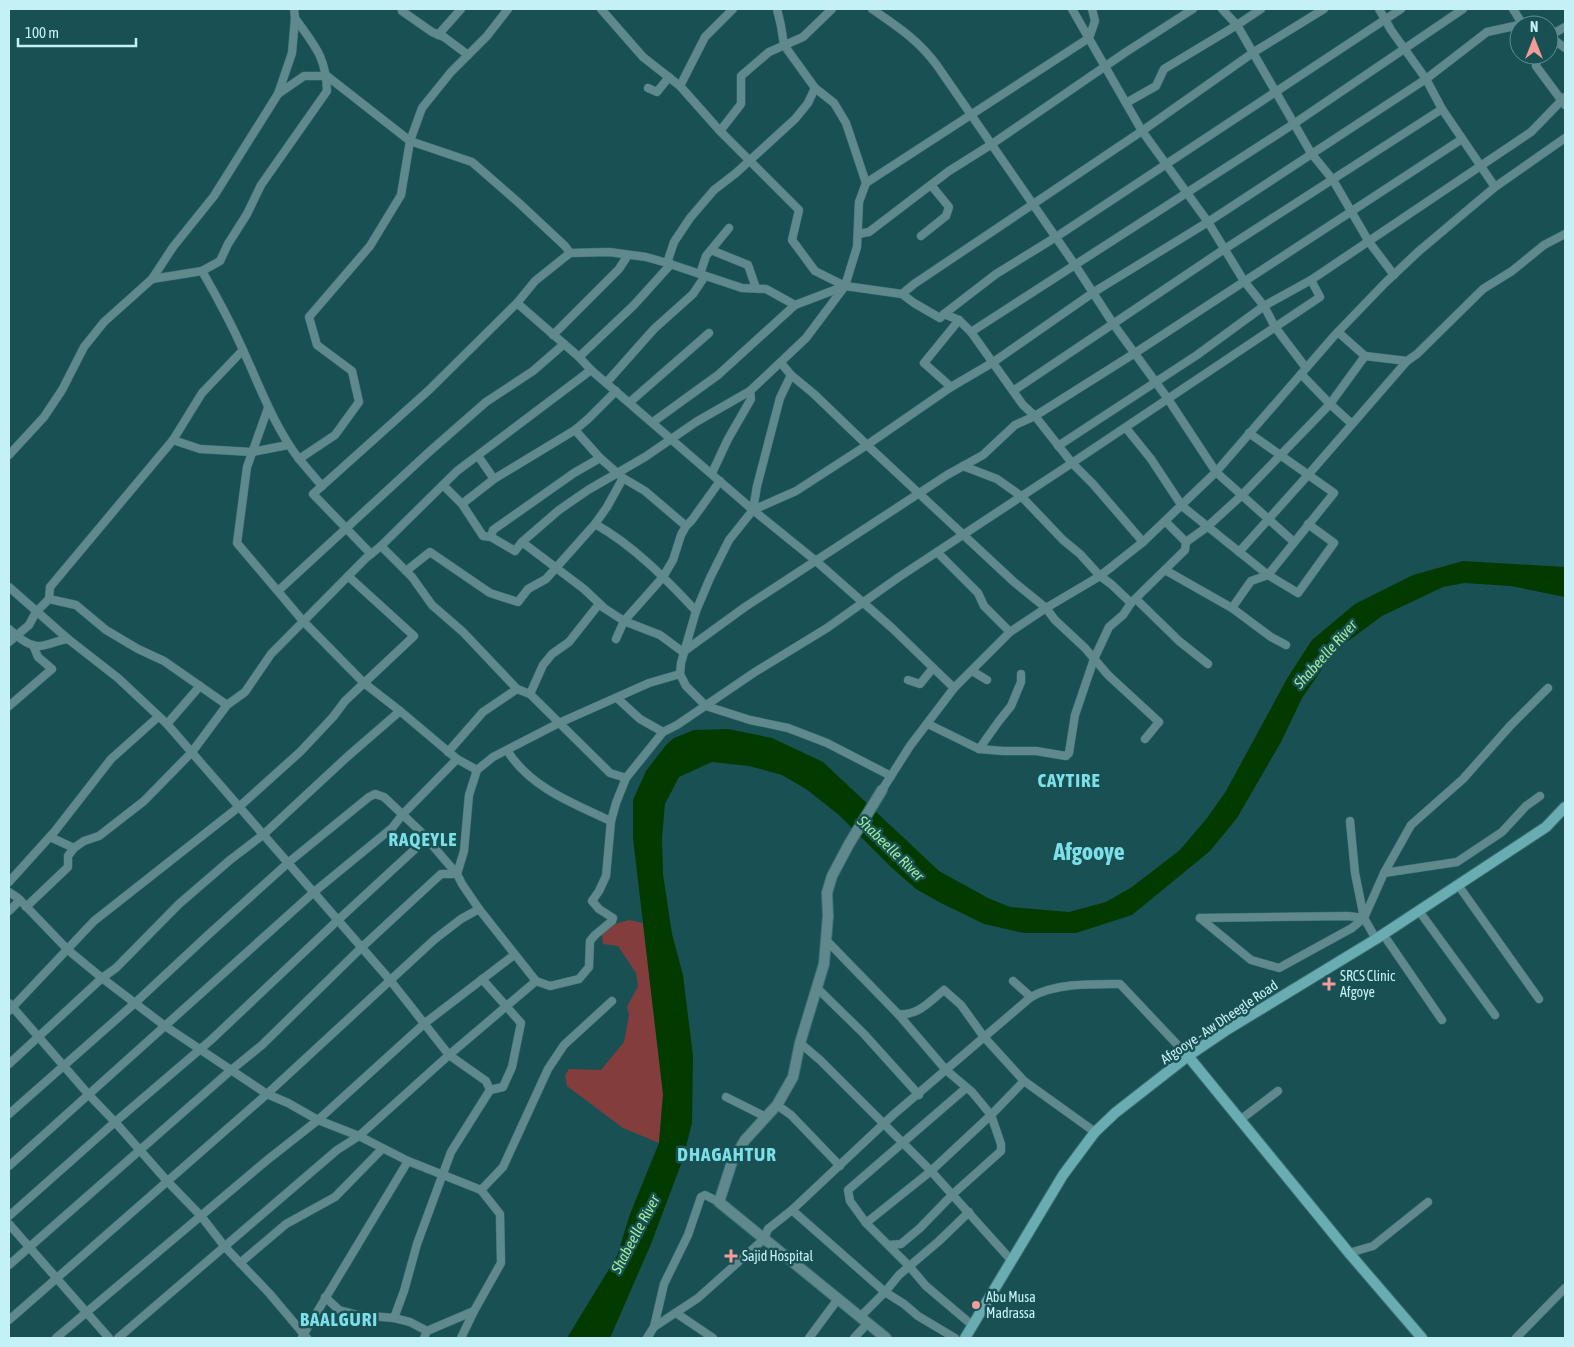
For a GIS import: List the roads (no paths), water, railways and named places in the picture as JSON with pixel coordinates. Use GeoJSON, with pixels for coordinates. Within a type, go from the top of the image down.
{"type":"FeatureCollection","features":[{"type":"Feature","properties":{"kind":"main road","name":"Afgooye - Aw Dheegle Road"},"geometry":{"type":"LineString","coordinates":[[965,1338],[1063,1175],[1095,1132],[1116,1113],[1188,1056],[1379,936],[1546,827],[1565,807]]}},
{"type":"Feature","properties":{"kind":"main road"},"geometry":{"type":"LineString","coordinates":[[1188,1056],[1349,1253],[1422,1338]]}},
{"type":"Feature","properties":{"kind":"street"},"geometry":{"type":"LineString","coordinates":[[9,455],[44,417],[62,390],[84,348],[104,322],[152,279],[173,247],[214,196],[278,94],[292,53],[294,9]]}},
{"type":"Feature","properties":{"kind":"street"},"geometry":{"type":"LineString","coordinates":[[438,35],[461,9]]}},
{"type":"Feature","properties":{"kind":"street"},"geometry":{"type":"LineString","coordinates":[[299,460],[335,436],[359,402],[352,371],[316,345],[309,318],[370,246],[401,195],[410,141],[422,108],[451,72],[487,36],[508,9]]}},
{"type":"Feature","properties":{"kind":"street"},"geometry":{"type":"LineString","coordinates":[[601,9],[643,56],[680,86],[720,131],[800,210],[792,240],[815,271],[845,286],[902,294],[940,318],[996,274],[1056,237],[1401,9]]}},
{"type":"Feature","properties":{"kind":"street"},"geometry":{"type":"LineString","coordinates":[[680,86],[705,37],[733,9]]}},
{"type":"Feature","properties":{"kind":"street"},"geometry":{"type":"LineString","coordinates":[[777,9],[784,45],[815,88],[834,103],[846,123],[866,183]]}},
{"type":"Feature","properties":{"kind":"street"},"geometry":{"type":"LineString","coordinates":[[720,131],[741,104],[741,76],[769,52],[803,37],[832,9]]}},
{"type":"Feature","properties":{"kind":"street"},"geometry":{"type":"LineString","coordinates":[[872,9],[913,37],[924,48],[1094,292],[1114,325],[1168,399],[1216,472],[1294,542]]}},
{"type":"Feature","properties":{"kind":"street"},"geometry":{"type":"LineString","coordinates":[[1072,9],[1142,131],[1208,222],[1223,250],[1264,306],[1274,327],[1303,371],[1330,404],[1352,424]]}},
{"type":"Feature","properties":{"kind":"street"},"geometry":{"type":"LineString","coordinates":[[443,485],[462,504],[483,536],[491,537],[515,551],[522,542],[559,510],[588,490],[620,475],[696,422],[750,391],[806,338],[845,286],[857,247],[859,202],[866,183],[1089,38],[1095,21],[1092,9]]}},
{"type":"Feature","properties":{"kind":"street"},"geometry":{"type":"LineString","coordinates":[[858,234],[869,232],[949,171],[1193,9]]}},
{"type":"Feature","properties":{"kind":"street"},"geometry":{"type":"LineString","coordinates":[[1222,9],[1237,25],[1312,153],[1333,180],[1369,242],[1394,275]]}},
{"type":"Feature","properties":{"kind":"street"},"geometry":{"type":"LineString","coordinates":[[1126,103],[1156,86],[1164,69],[1260,9]]}},
{"type":"Feature","properties":{"kind":"street"},"geometry":{"type":"LineString","coordinates":[[902,294],[914,284],[1142,131],[1254,52],[1324,9]]}},
{"type":"Feature","properties":{"kind":"street"},"geometry":{"type":"LineString","coordinates":[[1379,9],[1494,187]]}},
{"type":"Feature","properties":{"kind":"street"},"geometry":{"type":"LineString","coordinates":[[971,332],[1295,122],[1463,9]]}},
{"type":"Feature","properties":{"kind":"street"},"geometry":{"type":"LineString","coordinates":[[400,10],[432,32],[444,37],[468,55]]}},
{"type":"Feature","properties":{"kind":"street"},"geometry":{"type":"LineString","coordinates":[[152,279],[202,271],[220,261],[261,185],[327,91],[327,76],[321,55],[295,18]]}},
{"type":"Feature","properties":{"kind":"street"},"geometry":{"type":"LineString","coordinates":[[891,776],[827,744],[788,728],[750,720],[706,706],[686,686],[680,674],[684,652],[696,611],[729,540],[753,510],[796,491],[867,445],[951,386],[992,363],[1094,292],[1208,222],[1426,79],[1487,32],[1509,27]]}},
{"type":"Feature","properties":{"kind":"street"},"geometry":{"type":"LineString","coordinates":[[1565,27],[1549,36],[1565,48]]}},
{"type":"Feature","properties":{"kind":"street"},"geometry":{"type":"LineString","coordinates":[[1058,446],[1197,355],[1264,306],[1311,280],[1531,132],[1564,100],[1536,65]]}},
{"type":"Feature","properties":{"kind":"street"},"geometry":{"type":"LineString","coordinates":[[278,94],[304,76],[327,76],[410,141],[472,162],[519,203],[570,253]]}},
{"type":"Feature","properties":{"kind":"street"},"geometry":{"type":"LineString","coordinates":[[648,88],[657,92],[669,78]]}},
{"type":"Feature","properties":{"kind":"street"},"geometry":{"type":"LineString","coordinates":[[579,357],[634,305],[669,263],[674,242],[690,218],[714,190],[736,173],[795,119],[808,102],[815,88]]}},
{"type":"Feature","properties":{"kind":"street"},"geometry":{"type":"LineString","coordinates":[[1014,391],[1223,250],[1442,109]]}},
{"type":"Feature","properties":{"kind":"street"},"geometry":{"type":"LineString","coordinates":[[719,1202],[732,1162],[745,1140],[777,1105],[792,1077],[824,964],[827,940],[827,893],[832,876],[849,844],[910,746],[954,688],[1010,632],[1100,576],[1143,542],[1216,472],[1338,332],[1419,251],[1494,187],[1565,138]]}},
{"type":"Feature","properties":{"kind":"street"},"geometry":{"type":"LineString","coordinates":[[684,652],[745,607],[918,493],[983,455],[1015,426],[1035,416],[1135,353],[1462,139]]}},
{"type":"Feature","properties":{"kind":"street"},"geometry":{"type":"LineString","coordinates":[[921,236],[946,216],[949,207],[932,185]]}},
{"type":"Feature","properties":{"kind":"street"},"geometry":{"type":"LineString","coordinates":[[606,383],[654,329],[693,294],[702,275],[706,256],[729,228]]}},
{"type":"Feature","properties":{"kind":"street"},"geometry":{"type":"LineString","coordinates":[[1239,552],[1407,361],[1484,289],[1512,271],[1544,244],[1565,234]]}},
{"type":"Feature","properties":{"kind":"street"},"geometry":{"type":"LineString","coordinates":[[711,250],[748,265],[756,288]]}},
{"type":"Feature","properties":{"kind":"street"},"geometry":{"type":"LineString","coordinates":[[371,554],[313,494],[430,390],[517,304],[535,281],[570,253],[609,252],[669,263],[742,288],[766,289],[795,305]]}},
{"type":"Feature","properties":{"kind":"street"},"geometry":{"type":"LineString","coordinates":[[553,335],[619,269],[628,255]]}},
{"type":"Feature","properties":{"kind":"street"},"geometry":{"type":"LineString","coordinates":[[202,271],[228,318],[268,408],[288,446],[322,486]]}},
{"type":"Feature","properties":{"kind":"street"},"geometry":{"type":"LineString","coordinates":[[9,1114],[65,1066],[289,862],[375,794],[384,797],[427,838],[457,874],[479,909],[536,981],[550,986],[579,979],[589,967],[590,941],[594,934],[612,921],[613,918],[599,909],[592,901],[606,876],[611,821],[616,802],[626,778],[663,732],[677,725],[755,672],[827,628],[899,576],[1126,428],[1320,297],[1311,280]]}},
{"type":"Feature","properties":{"kind":"street"},"geometry":{"type":"LineString","coordinates":[[653,422],[718,375],[795,305],[845,286]]}},
{"type":"Feature","properties":{"kind":"street"},"geometry":{"type":"LineString","coordinates":[[517,304],[753,510],[864,603],[954,688]]}},
{"type":"Feature","properties":{"kind":"street"},"geometry":{"type":"LineString","coordinates":[[944,314],[959,320],[971,332],[1023,405],[1035,416],[1072,463],[1093,484],[1143,542]]}},
{"type":"Feature","properties":{"kind":"street"},"geometry":{"type":"LineString","coordinates":[[951,386],[924,363],[959,320]]}},
{"type":"Feature","properties":{"kind":"street"},"geometry":{"type":"LineString","coordinates":[[1338,332],[1365,356],[1407,361]]}},
{"type":"Feature","properties":{"kind":"street"},"geometry":{"type":"LineString","coordinates":[[630,402],[709,333]]}},
{"type":"Feature","properties":{"kind":"street"},"geometry":{"type":"LineString","coordinates":[[278,591],[486,402],[533,371],[564,344]]}},
{"type":"Feature","properties":{"kind":"street"},"geometry":{"type":"LineString","coordinates":[[9,642],[29,625],[36,612],[49,599],[50,587],[173,440],[202,393],[243,350]]}},
{"type":"Feature","properties":{"kind":"street"},"geometry":{"type":"LineString","coordinates":[[928,724],[979,749],[1036,751],[1066,756],[1069,753],[1076,715],[1094,660],[1108,627],[1185,550],[1186,542],[1207,528],[1241,496],[1330,404],[1365,356]]}},
{"type":"Feature","properties":{"kind":"street"},"geometry":{"type":"LineString","coordinates":[[781,363],[792,376],[814,394],[962,535],[1046,608],[1055,620],[1085,648],[1108,675],[1159,722],[1145,738]]}},
{"type":"Feature","properties":{"kind":"street"},"geometry":{"type":"LineString","coordinates":[[26,906],[68,867],[68,856],[74,848],[84,841],[99,836],[144,801],[192,752],[227,705],[245,692],[271,654],[457,470],[591,370]]}},
{"type":"Feature","properties":{"kind":"street"},"geometry":{"type":"LineString","coordinates":[[753,510],[757,486],[780,398],[792,376]]}},
{"type":"Feature","properties":{"kind":"street"},"geometry":{"type":"LineString","coordinates":[[462,504],[494,479],[575,430],[616,391]]}},
{"type":"Feature","properties":{"kind":"street"},"geometry":{"type":"LineString","coordinates":[[712,473],[751,399],[750,391]]}},
{"type":"Feature","properties":{"kind":"street"},"geometry":{"type":"LineString","coordinates":[[268,408],[247,467],[237,543],[303,621],[364,683],[400,710],[457,759],[477,770]]}},
{"type":"Feature","properties":{"kind":"street"},"geometry":{"type":"LineString","coordinates":[[1126,428],[1151,460],[1182,506],[1207,528],[1268,575],[1298,593],[1334,543],[1308,524]]}},
{"type":"Feature","properties":{"kind":"street"},"geometry":{"type":"LineString","coordinates":[[575,430],[600,458],[620,475],[645,491],[686,526]]}},
{"type":"Feature","properties":{"kind":"street"},"geometry":{"type":"LineString","coordinates":[[1232,608],[1251,581],[1268,575],[1334,493],[1249,433]]}},
{"type":"Feature","properties":{"kind":"street"},"geometry":{"type":"LineString","coordinates":[[173,440],[200,449],[252,452],[288,446]]}},
{"type":"Feature","properties":{"kind":"street"},"geometry":{"type":"LineString","coordinates":[[478,456],[494,479]]}},
{"type":"Feature","properties":{"kind":"street"},"geometry":{"type":"LineString","coordinates":[[491,537],[493,530],[574,473],[600,458]]}},
{"type":"Feature","properties":{"kind":"street"},"geometry":{"type":"LineString","coordinates":[[963,466],[997,480],[1021,496],[1100,576],[1134,601],[1208,664]]}},
{"type":"Feature","properties":{"kind":"street"},"geometry":{"type":"LineString","coordinates":[[406,572],[430,552],[490,593],[518,602],[528,589],[546,579],[595,524],[607,507],[620,475]]}},
{"type":"Feature","properties":{"kind":"street"},"geometry":{"type":"LineString","coordinates":[[616,639],[624,621],[663,577],[686,526],[720,481]]}},
{"type":"Feature","properties":{"kind":"street"},"geometry":{"type":"LineString","coordinates":[[1165,521],[1186,542]]}},
{"type":"Feature","properties":{"kind":"street"},"geometry":{"type":"LineString","coordinates":[[595,524],[614,535],[663,577],[696,611]]}},
{"type":"Feature","properties":{"kind":"street"},"geometry":{"type":"LineString","coordinates":[[522,542],[584,589],[599,604],[624,621],[660,636],[684,652]]}},
{"type":"Feature","properties":{"kind":"street"},"geometry":{"type":"LineString","coordinates":[[381,546],[406,572],[432,605],[463,632],[517,689],[530,694],[610,773],[626,778]]}},
{"type":"Feature","properties":{"kind":"street"},"geometry":{"type":"LineString","coordinates":[[937,552],[978,593],[984,606],[1010,632]]}},
{"type":"Feature","properties":{"kind":"street"},"geometry":{"type":"LineString","coordinates":[[1165,570],[1232,608],[1271,637],[1286,645]]}},
{"type":"Feature","properties":{"kind":"street"},"geometry":{"type":"LineString","coordinates":[[348,576],[414,636],[373,672],[300,752],[240,806],[94,921],[68,950],[10,1007],[168,1182],[202,1216],[225,1247],[269,1293],[304,1337],[325,1297],[408,1161]]}},
{"type":"Feature","properties":{"kind":"street"},"geometry":{"type":"LineString","coordinates":[[9,587],[68,639],[118,678],[167,724],[390,980],[449,1055],[486,1081],[490,1090]]}},
{"type":"Feature","properties":{"kind":"street"},"geometry":{"type":"LineString","coordinates":[[49,599],[76,605],[106,630],[138,649],[164,661],[227,705]]}},
{"type":"Feature","properties":{"kind":"street"},"geometry":{"type":"LineString","coordinates":[[530,694],[544,665],[552,654],[569,642],[599,604]]}},
{"type":"Feature","properties":{"kind":"street"},"geometry":{"type":"LineString","coordinates":[[9,629],[33,645],[41,646],[54,641],[68,639]]}},
{"type":"Feature","properties":{"kind":"street"},"geometry":{"type":"LineString","coordinates":[[9,706],[52,669],[38,657],[33,645]]}},
{"type":"Feature","properties":{"kind":"street"},"geometry":{"type":"LineString","coordinates":[[908,680],[920,684],[933,668]]}},
{"type":"Feature","properties":{"kind":"street"},"geometry":{"type":"LineString","coordinates":[[972,671],[987,680]]}},
{"type":"Feature","properties":{"kind":"street"},"geometry":{"type":"LineString","coordinates":[[457,874],[464,851],[469,795],[477,770],[506,750],[559,724],[649,683],[680,674]]}},
{"type":"Feature","properties":{"kind":"street"},"geometry":{"type":"LineString","coordinates":[[979,749],[1011,706],[1021,682],[1021,674]]}},
{"type":"Feature","properties":{"kind":"street"},"geometry":{"type":"LineString","coordinates":[[167,724],[200,686]]}},
{"type":"Feature","properties":{"kind":"street"},"geometry":{"type":"LineString","coordinates":[[1364,918],[1348,916],[1200,918],[1251,960],[1280,968],[1352,928],[1364,918],[1384,873],[1411,825],[1463,779],[1510,726],[1548,688]]}},
{"type":"Feature","properties":{"kind":"street"},"geometry":{"type":"LineString","coordinates":[[448,752],[483,712],[517,689]]}},
{"type":"Feature","properties":{"kind":"street"},"geometry":{"type":"LineString","coordinates":[[617,698],[640,719],[663,732]]}},
{"type":"Feature","properties":{"kind":"street"},"geometry":{"type":"LineString","coordinates":[[9,1064],[102,978],[116,968],[179,904],[230,860],[264,834],[400,710]]}},
{"type":"Feature","properties":{"kind":"street"},"geometry":{"type":"LineString","coordinates":[[9,882],[50,837],[111,759],[158,717]]}},
{"type":"Feature","properties":{"kind":"street"},"geometry":{"type":"LineString","coordinates":[[506,750],[516,765],[557,796],[611,821]]}},
{"type":"Feature","properties":{"kind":"street"},"geometry":{"type":"LineString","coordinates":[[9,1166],[314,892],[392,828],[403,814],[457,759]]}},
{"type":"Feature","properties":{"kind":"street"},"geometry":{"type":"LineString","coordinates":[[1384,873],[1457,862],[1502,832],[1526,806],[1540,796]]}},
{"type":"Feature","properties":{"kind":"street"},"geometry":{"type":"LineString","coordinates":[[1350,821],[1364,918],[1442,1020]]}},
{"type":"Feature","properties":{"kind":"street"},"geometry":{"type":"LineString","coordinates":[[50,837],[74,848]]}},
{"type":"Feature","properties":{"kind":"street"},"geometry":{"type":"LineString","coordinates":[[9,1216],[211,1040],[427,838]]}},
{"type":"Feature","properties":{"kind":"street"},"geometry":{"type":"LineString","coordinates":[[9,1265],[262,1045],[361,948],[441,874],[457,874]]}},
{"type":"Feature","properties":{"kind":"street"},"geometry":{"type":"LineString","coordinates":[[1458,885],[1539,999]]}},
{"type":"Feature","properties":{"kind":"street"},"geometry":{"type":"LineString","coordinates":[[9,892],[20,900],[68,950],[102,978],[136,1002],[165,1026],[266,1094],[288,1102],[318,1120],[359,1136],[408,1161],[481,1190],[500,1214],[501,1263],[461,1338]]}},
{"type":"Feature","properties":{"kind":"street"},"geometry":{"type":"LineString","coordinates":[[9,911],[20,900]]}},
{"type":"Feature","properties":{"kind":"street"},"geometry":{"type":"LineString","coordinates":[[9,1320],[168,1182],[442,934],[461,919],[479,909]]}},
{"type":"Feature","properties":{"kind":"street"},"geometry":{"type":"LineString","coordinates":[[1418,910],[1495,1015]]}},
{"type":"Feature","properties":{"kind":"street"},"geometry":{"type":"LineString","coordinates":[[827,940],[898,1014],[946,1070],[972,1092],[991,1115],[1002,1144],[1000,1151],[953,1194],[920,1228],[901,1244],[888,1245]]}},
{"type":"Feature","properties":{"kind":"street"},"geometry":{"type":"LineString","coordinates":[[56,1338],[266,1161],[318,1120],[425,1023],[514,955]]}},
{"type":"Feature","properties":{"kind":"street"},"geometry":{"type":"LineString","coordinates":[[394,1318],[404,1291],[417,1244],[451,1152],[490,1090],[503,1087],[512,1067],[518,1044],[521,1022],[482,979]]}},
{"type":"Feature","properties":{"kind":"street"},"geometry":{"type":"LineString","coordinates":[[118,1338],[337,1150],[359,1136],[449,1055],[536,981]]}},
{"type":"Feature","properties":{"kind":"street"},"geometry":{"type":"LineString","coordinates":[[1013,981],[1031,997]]}},
{"type":"Feature","properties":{"kind":"street"},"geometry":{"type":"LineString","coordinates":[[654,1327],[698,1298],[764,1239],[768,1229],[792,1210],[884,1124],[1031,997],[1041,991],[1120,984],[1188,1056]]}},
{"type":"Feature","properties":{"kind":"street"},"geometry":{"type":"LineString","coordinates":[[817,988],[864,1034],[918,1095]]}},
{"type":"Feature","properties":{"kind":"street"},"geometry":{"type":"LineString","coordinates":[[898,1014],[908,1015],[919,1011],[944,990],[961,1005],[984,1037],[1024,1081],[1095,1132]]}},
{"type":"Feature","properties":{"kind":"street"},"geometry":{"type":"LineString","coordinates":[[481,1190],[503,1167],[548,1069],[564,1045],[612,1001]]}},
{"type":"Feature","properties":{"kind":"street"},"geometry":{"type":"LineString","coordinates":[[800,1044],[820,1060],[931,1170],[1011,1260]]}},
{"type":"Feature","properties":{"kind":"street"},"geometry":{"type":"LineString","coordinates":[[866,1224],[931,1170],[991,1115],[1024,1081]]}},
{"type":"Feature","properties":{"kind":"street"},"geometry":{"type":"LineString","coordinates":[[966,1088],[848,1190],[850,1201],[866,1224],[909,1266],[926,1286],[972,1325]]}},
{"type":"Feature","properties":{"kind":"street"},"geometry":{"type":"LineString","coordinates":[[1240,1120],[1278,1091]]}},
{"type":"Feature","properties":{"kind":"street"},"geometry":{"type":"LineString","coordinates":[[726,1097],[766,1117]]}},
{"type":"Feature","properties":{"kind":"street"},"geometry":{"type":"LineString","coordinates":[[777,1105],[791,1116],[840,1166]]}},
{"type":"Feature","properties":{"kind":"street"},"geometry":{"type":"LineString","coordinates":[[240,1263],[286,1224],[335,1197],[382,1149]]}},
{"type":"Feature","properties":{"kind":"street"},"geometry":{"type":"LineString","coordinates":[[647,1338],[654,1327],[664,1284],[688,1235],[701,1197],[705,1195],[719,1202],[886,1338]]}},
{"type":"Feature","properties":{"kind":"street"},"geometry":{"type":"LineString","coordinates":[[1349,1253],[1373,1246],[1428,1202]]}},
{"type":"Feature","properties":{"kind":"street"},"geometry":{"type":"LineString","coordinates":[[792,1210],[885,1292],[918,1316],[955,1338]]}},
{"type":"Feature","properties":{"kind":"street"},"geometry":{"type":"LineString","coordinates":[[854,1338],[864,1320],[899,1275],[969,1212]]}},
{"type":"Feature","properties":{"kind":"street"},"geometry":{"type":"LineString","coordinates":[[9,1224],[109,1338]]}},
{"type":"Feature","properties":{"kind":"street"},"geometry":{"type":"LineString","coordinates":[[1516,1338],[1565,1288]]}},
{"type":"Feature","properties":{"kind":"street"},"geometry":{"type":"LineString","coordinates":[[325,1297],[339,1310],[358,1315],[394,1318],[410,1322],[426,1335],[474,1311]]}},
{"type":"Feature","properties":{"kind":"street"},"geometry":{"type":"LineString","coordinates":[[809,1338],[838,1299]]}},
{"type":"Feature","properties":{"kind":"street"},"geometry":{"type":"LineString","coordinates":[[676,1313],[713,1338]]}},
{"type":"Feature","properties":{"kind":"water","name":"Shabeelle River"},"geometry":{"type":"Polygon","coordinates":[[[1463,561],[1565,567],[1565,597],[1511,586],[1464,583],[1443,587],[1382,616],[1344,644],[1329,659],[1302,698],[1281,742],[1237,818],[1210,851],[1132,915],[1076,933],[1024,933],[984,924],[939,902],[916,889],[839,815],[806,789],[782,775],[749,766],[712,762],[679,777],[665,804],[662,838],[663,874],[672,934],[683,975],[693,1056],[692,1123],[683,1159],[651,1244],[610,1338],[567,1338],[617,1256],[630,1214],[659,1143],[663,1094],[633,838],[633,800],[646,771],[666,745],[674,738],[694,730],[728,729],[772,738],[823,762],[939,871],[988,898],[1010,907],[1069,912],[1106,902],[1132,887],[1180,850],[1207,818],[1226,791],[1288,677],[1312,640],[1355,604],[1413,575],[1463,561]]]}},
{"type":"Feature","properties":{"kind":"place","name":"SRCS Clinic Afgoye"},"geometry":{"type":"Point","coordinates":[1329,984]}},
{"type":"Feature","properties":{"kind":"place","name":"Sajid Hospital"},"geometry":{"type":"Point","coordinates":[731,1256]}},
{"type":"Feature","properties":{"kind":"place","name":"Abu Musa Madrassa"},"geometry":{"type":"Point","coordinates":[976,1305]}},
{"type":"Feature","properties":{"kind":"district","name":"CAYTIRE"},"geometry":{"type":"Point","coordinates":[1069,780]}},
{"type":"Feature","properties":{"kind":"district","name":"RAQEYLE"},"geometry":{"type":"Point","coordinates":[423,839]}},
{"type":"Feature","properties":{"kind":"district","name":"Afgooye"},"geometry":{"type":"Point","coordinates":[1089,851]}},
{"type":"Feature","properties":{"kind":"district","name":"DHAGAHTUR"},"geometry":{"type":"Point","coordinates":[727,1154]}},
{"type":"Feature","properties":{"kind":"district","name":"BAALGURI"},"geometry":{"type":"Point","coordinates":[339,1319]}}]}
